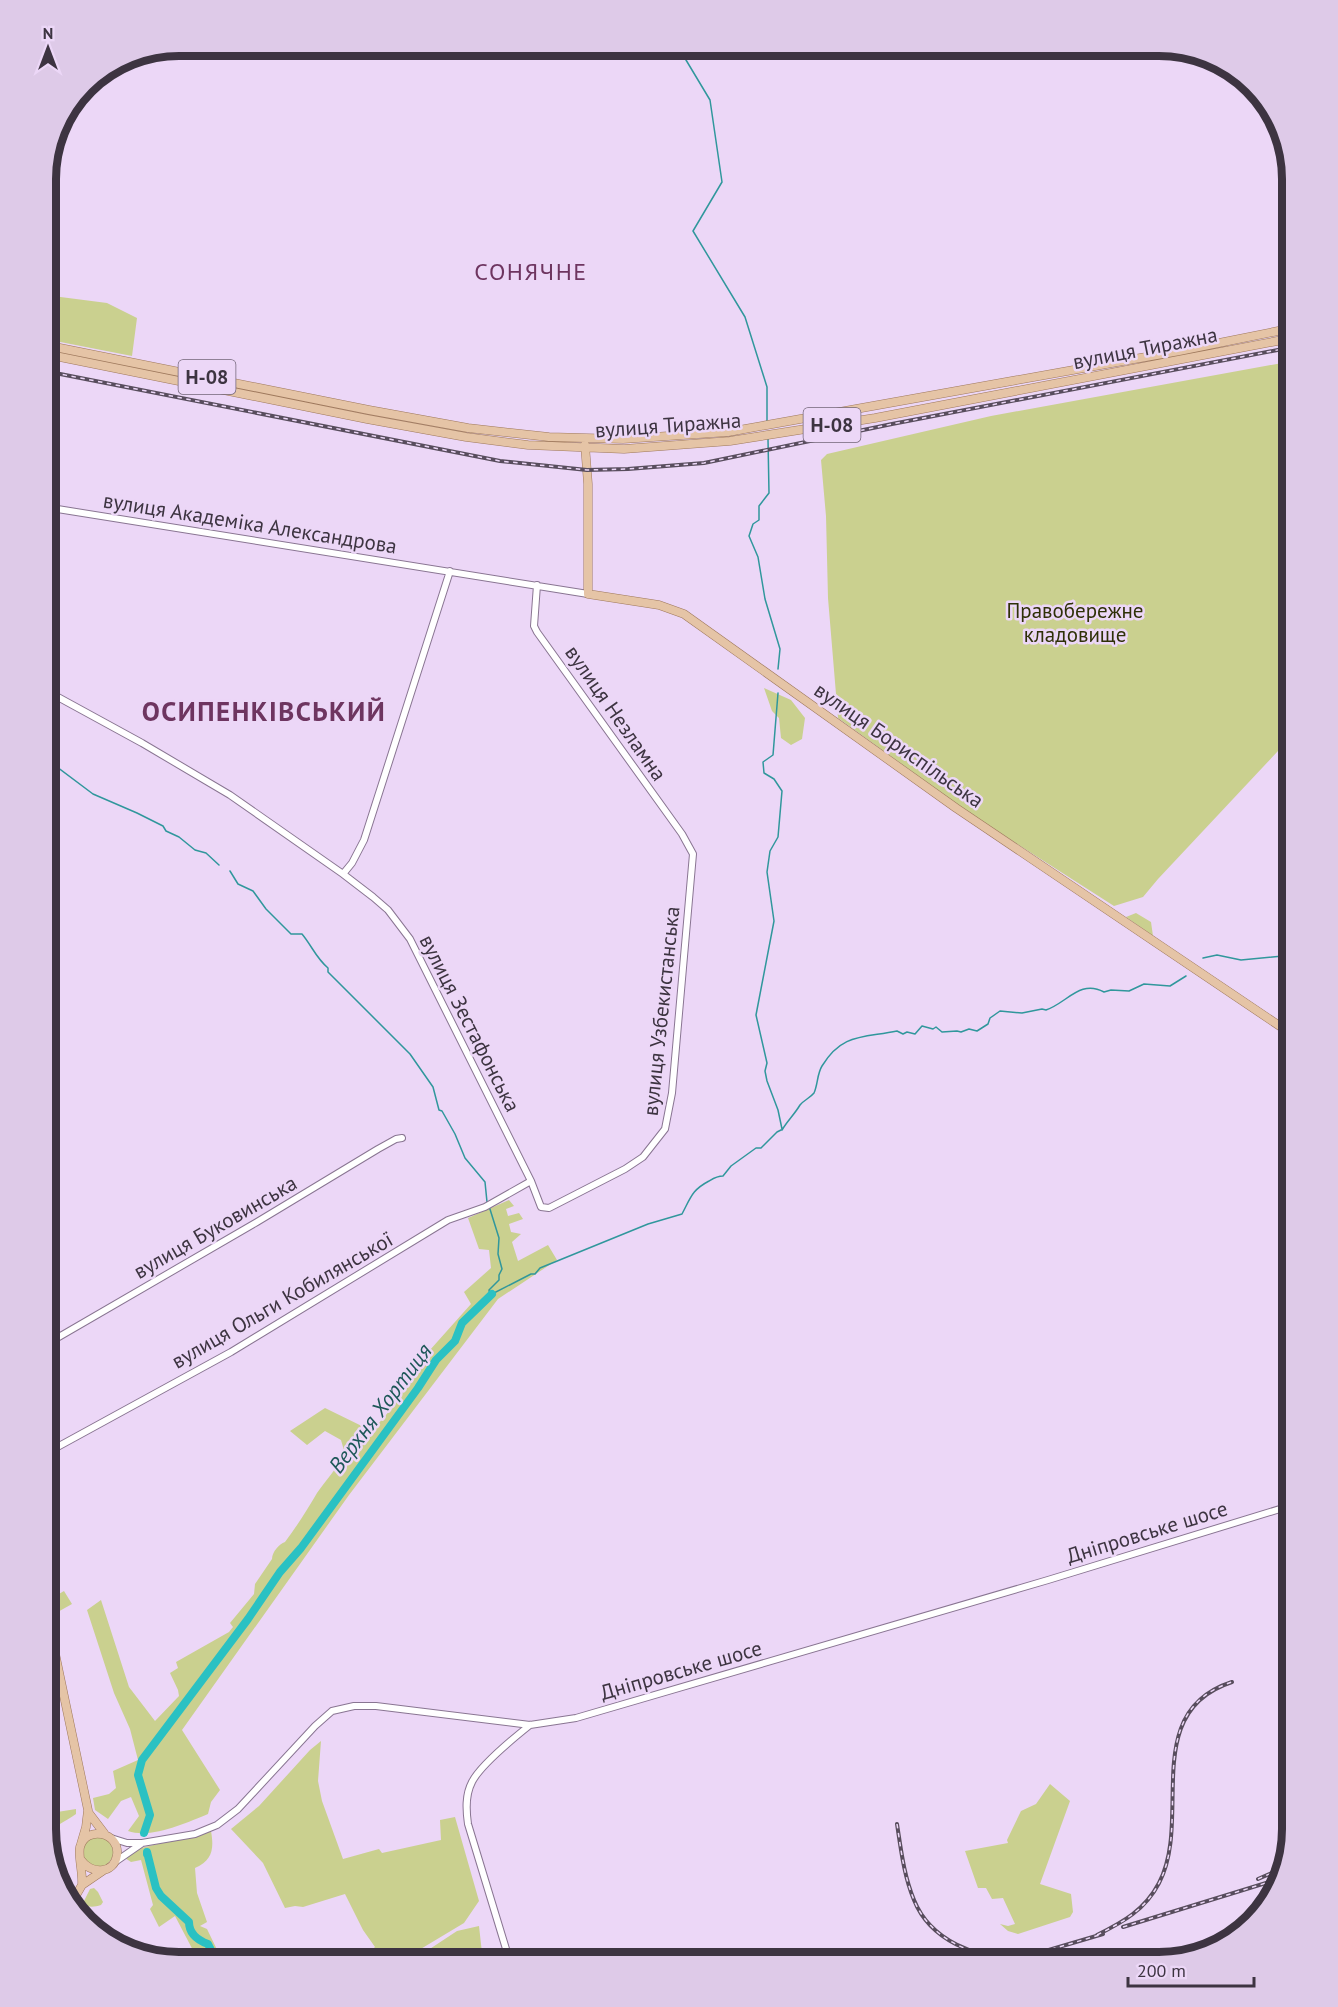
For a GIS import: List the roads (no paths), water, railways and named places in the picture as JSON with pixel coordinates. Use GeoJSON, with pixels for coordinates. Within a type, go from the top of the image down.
{"type":"FeatureCollection","features":[{"type":"Feature","properties":{"kind":"main road","name":"вулиця Тиражна"},"geometry":{"type":"LineString","coordinates":[[56,347],[459,426],[540,436],[623,439],[728,432],[1030,376],[1147,357],[1282,330]]}},
{"type":"Feature","properties":{"kind":"main road","name":"вулиця Тиражна"},"geometry":{"type":"LineString","coordinates":[[56,356],[417,429],[528,445],[624,449],[730,441],[915,411],[1282,340]]}},
{"type":"Feature","properties":{"kind":"main road"},"geometry":{"type":"LineString","coordinates":[[1030,376],[1034,387]]}},
{"type":"Feature","properties":{"kind":"main road"},"geometry":{"type":"LineString","coordinates":[[911,399],[915,411]]}},
{"type":"Feature","properties":{"kind":"main road"},"geometry":{"type":"LineString","coordinates":[[585,439],[588,484],[588,594]]}},
{"type":"Feature","properties":{"kind":"main road","name":"вулиця Бориспільська"},"geometry":{"type":"LineString","coordinates":[[588,594],[659,605],[684,614],[956,808],[1282,1028]]}},
{"type":"Feature","properties":{"kind":"main road"},"geometry":{"type":"LineString","coordinates":[[56,1658],[88,1810],[92,1819],[117,1848],[117,1856],[110,1865],[82,1885],[76,1896]]}},
{"type":"Feature","properties":{"kind":"main road"},"geometry":{"type":"LineString","coordinates":[[82,1885],[79,1852],[88,1810]]}},
{"type":"Feature","properties":{"kind":"main road"},"geometry":{"type":"LineString","coordinates":[[81,1844],[89,1835],[97,1833],[108,1836]]}},
{"type":"Feature","properties":{"kind":"main road"},"geometry":{"type":"LineString","coordinates":[[81,1860],[92,1870],[100,1870],[110,1865]]}},
{"type":"Feature","properties":{"kind":"street","name":"вулиця Академіка Александрова"},"geometry":{"type":"LineString","coordinates":[[56,509],[450,571]]}},
{"type":"Feature","properties":{"kind":"street","name":"вулиця Бориспільська"},"geometry":{"type":"LineString","coordinates":[[450,571],[588,594]]}},
{"type":"Feature","properties":{"kind":"street"},"geometry":{"type":"LineString","coordinates":[[343,874],[352,863],[364,840],[450,571]]}},
{"type":"Feature","properties":{"kind":"street","name":"вулиця Незламна"},"geometry":{"type":"LineString","coordinates":[[537,585],[534,626],[537,632],[682,834],[693,854]]}},
{"type":"Feature","properties":{"kind":"street","name":"вулиця Зестафонська"},"geometry":{"type":"LineString","coordinates":[[56,696],[230,795],[343,874],[388,910],[410,939],[531,1181],[541,1207]]}},
{"type":"Feature","properties":{"kind":"street","name":"вулиця Узбекистанська"},"geometry":{"type":"LineString","coordinates":[[541,1207],[549,1208],[639,1161],[665,1129],[672,1093],[693,854]]}},
{"type":"Feature","properties":{"kind":"street","name":"вулиця Буковинська"},"geometry":{"type":"LineString","coordinates":[[56,1339],[378,1149],[402,1138]]}},
{"type":"Feature","properties":{"kind":"street","name":"вулиця Ольги Кобилянської"},"geometry":{"type":"LineString","coordinates":[[56,1447],[231,1352],[448,1220],[485,1207],[531,1181]]}},
{"type":"Feature","properties":{"kind":"street","name":"Дніпровське шосе"},"geometry":{"type":"LineString","coordinates":[[108,1836],[127,1843],[142,1843],[195,1834],[217,1825],[238,1809],[315,1726],[332,1711],[354,1706],[376,1706],[530,1725],[576,1718],[1048,1580],[1282,1508]]}},
{"type":"Feature","properties":{"kind":"street"},"geometry":{"type":"LineString","coordinates":[[507,1951],[468,1824],[467,1800],[473,1780],[495,1756],[530,1725]]}},
{"type":"Feature","properties":{"kind":"street"},"geometry":{"type":"LineString","coordinates":[[110,1865],[142,1843]]}},
{"type":"Feature","properties":{"kind":"waterway"},"geometry":{"type":"LineString","coordinates":[[684,56],[710,100],[722,182],[693,231],[745,317],[767,387],[767,422]]}},
{"type":"Feature","properties":{"kind":"waterway"},"geometry":{"type":"LineString","coordinates":[[768,439],[769,493],[759,506],[759,520],[753,524],[749,536],[758,557],[765,599],[780,649],[778,669]]}},
{"type":"Feature","properties":{"kind":"waterway"},"geometry":{"type":"LineString","coordinates":[[778,693],[773,755],[763,762],[764,773],[774,779],[782,791],[778,837],[770,851],[767,872],[774,921],[756,1015],[767,1063],[765,1071],[767,1081],[778,1110],[782,1129]]}},
{"type":"Feature","properties":{"kind":"waterway"},"geometry":{"type":"LineString","coordinates":[[56,766],[93,794],[163,826],[166,831],[179,837],[195,850],[206,853],[219,865]]}},
{"type":"Feature","properties":{"kind":"waterway"},"geometry":{"type":"LineString","coordinates":[[230,871],[238,884],[253,891],[266,909],[291,934],[302,934],[328,968],[328,972],[410,1054],[433,1087],[439,1110],[442,1111],[455,1134],[465,1158],[485,1182],[487,1202]]}},
{"type":"Feature","properties":{"kind":"waterway"},"geometry":{"type":"LineString","coordinates":[[1203,958],[1217,955],[1241,960],[1282,956]]}},
{"type":"Feature","properties":{"kind":"waterway"},"geometry":{"type":"LineString","coordinates":[[782,1130],[800,1105],[814,1093],[820,1069],[830,1055],[846,1042],[864,1036],[897,1031],[903,1034],[907,1032],[915,1034],[922,1026],[933,1029],[936,1027],[942,1032],[961,1032],[969,1029],[977,1031],[988,1024],[990,1018],[1000,1011],[1022,1013],[1046,1010],[1088,988],[1104,992],[1129,991],[1144,984],[1170,986],[1186,976]]}},
{"type":"Feature","properties":{"kind":"waterway","name":"Верхня Хортиця"},"geometry":{"type":"LineString","coordinates":[[492,1294],[535,1274],[540,1268],[648,1224],[682,1214],[692,1194],[699,1188],[714,1178],[723,1176],[731,1166],[756,1148],[761,1148],[781,1130]]}},
{"type":"Feature","properties":{"kind":"waterway"},"geometry":{"type":"LineString","coordinates":[[489,1206],[499,1238],[498,1254],[502,1269],[499,1280],[489,1290],[490,1296]]}},
{"type":"Feature","properties":{"kind":"waterway","name":"Верхня Хортиця"},"geometry":{"type":"LineString","coordinates":[[144,1833],[150,1815],[138,1775],[142,1760],[248,1619],[280,1572],[301,1548],[436,1360],[455,1341],[462,1323],[492,1294]]}},
{"type":"Feature","properties":{"kind":"waterway","name":"Верхня Хортиця"},"geometry":{"type":"LineString","coordinates":[[147,1854],[147,1852],[156,1888],[161,1896],[189,1922],[194,1936],[208,1944],[212,1951]]}},
{"type":"Feature","properties":{"kind":"railway"},"geometry":{"type":"LineString","coordinates":[[56,373],[500,461],[587,470],[704,463],[892,424],[1282,349]]}},
{"type":"Feature","properties":{"kind":"railway"},"geometry":{"type":"LineString","coordinates":[[1097,1935],[1140,1908],[1159,1883],[1168,1857],[1172,1829],[1173,1770],[1177,1742],[1186,1717],[1204,1697],[1232,1682]]}},
{"type":"Feature","properties":{"kind":"railway"},"geometry":{"type":"LineString","coordinates":[[897,1824],[908,1882],[921,1914],[943,1936],[974,1952]]}},
{"type":"Feature","properties":{"kind":"railway"},"geometry":{"type":"LineString","coordinates":[[1258,1879],[1274,1872]]}},
{"type":"Feature","properties":{"kind":"railway"},"geometry":{"type":"LineString","coordinates":[[1123,1927],[1270,1882]]}},
{"type":"Feature","properties":{"kind":"railway"},"geometry":{"type":"LineString","coordinates":[[1042,1952],[1103,1934]]}},
{"type":"Feature","properties":{"kind":"district","name":"СОНЯЧНЕ"},"geometry":{"type":"Point","coordinates":[531,271]}},
{"type":"Feature","properties":{"kind":"district","name":"ОСИПЕНКІВСЬКИЙ"},"geometry":{"type":"Point","coordinates":[264,711]}},
{"type":"Feature","properties":{"kind":"park label","name":"Правобережне кладовище"},"geometry":{"type":"Point","coordinates":[1075,622]}}]}
